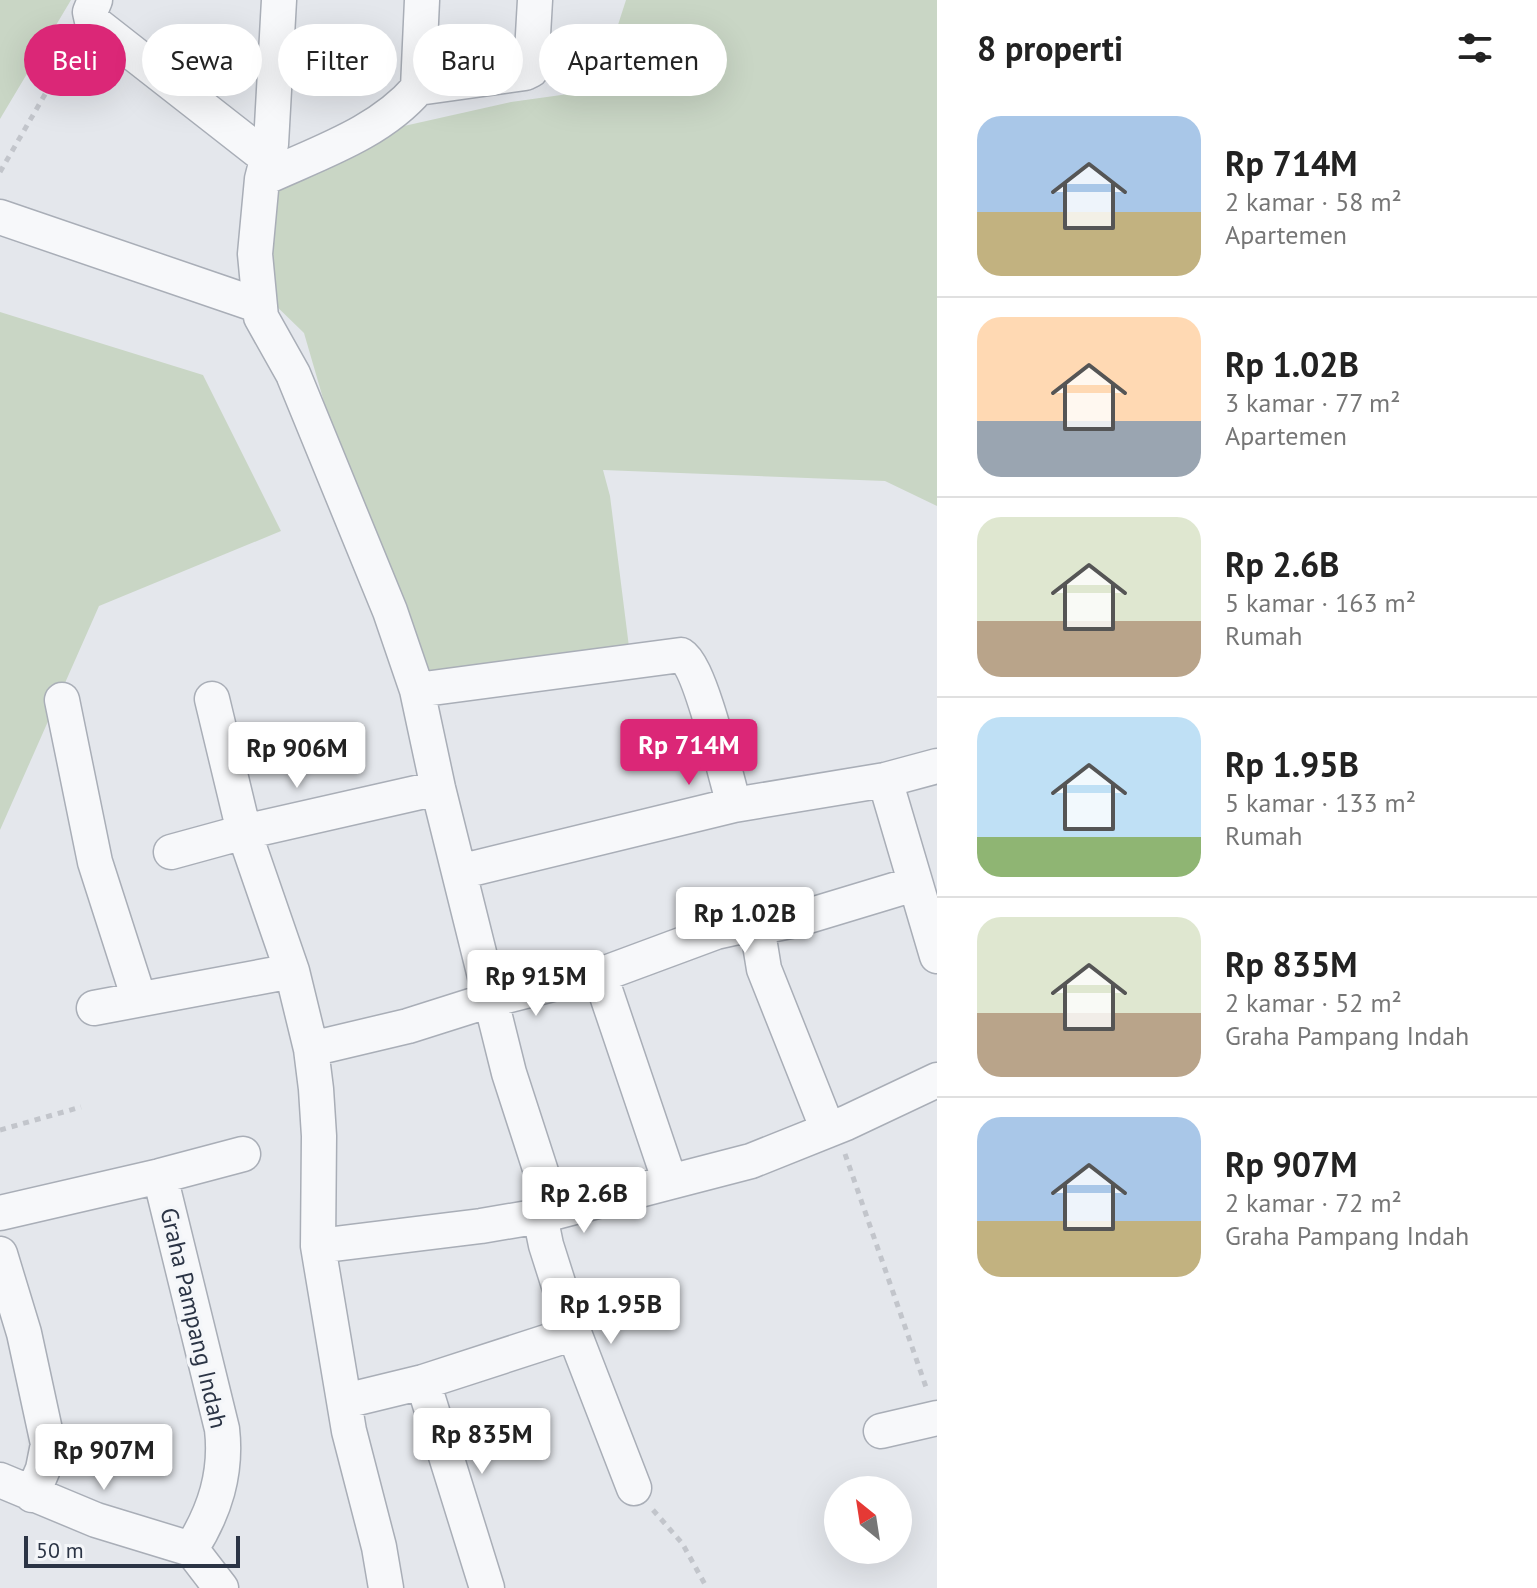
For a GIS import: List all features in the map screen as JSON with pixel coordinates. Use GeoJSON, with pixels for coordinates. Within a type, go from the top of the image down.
{"type":"FeatureCollection","features":[{"type":"Feature","properties":{"kind":"street"},"geometry":{"type":"LineString","coordinates":[[279,0],[271,144],[255,254],[261,317],[293,374],[390,611],[417,690],[490,1000],[547,1214],[546,1245],[574,1333],[634,1488]]}},
{"type":"Feature","properties":{"kind":"street"},"geometry":{"type":"LineString","coordinates":[[421,24],[422,0]]}},
{"type":"Feature","properties":{"kind":"street"},"geometry":{"type":"LineString","coordinates":[[523,73],[531,70],[535,5]]}},
{"type":"Feature","properties":{"kind":"street"},"geometry":{"type":"LineString","coordinates":[[93,9],[263,183]]}},
{"type":"Feature","properties":{"kind":"street"},"geometry":{"type":"LineString","coordinates":[[263,183],[363,132],[402,105],[413,93]]}},
{"type":"Feature","properties":{"kind":"street"},"geometry":{"type":"LineString","coordinates":[[0,217],[260,306]]}},
{"type":"Feature","properties":{"kind":"street"},"geometry":{"type":"LineString","coordinates":[[417,690],[681,655],[687,659],[701,690],[734,805]]}},
{"type":"Feature","properties":{"kind":"street"},"geometry":{"type":"LineString","coordinates":[[212,699],[244,832],[292,971],[311,1049],[319,1136],[318,1246],[349,1431],[379,1547],[386,1588]]}},
{"type":"Feature","properties":{"kind":"street"},"geometry":{"type":"LineString","coordinates":[[62,700],[95,862],[139,999]]}},
{"type":"Feature","properties":{"kind":"street"},"geometry":{"type":"LineString","coordinates":[[459,872],[734,805],[885,780],[937,766]]}},
{"type":"Feature","properties":{"kind":"street"},"geometry":{"type":"LineString","coordinates":[[885,780],[937,956]]}},
{"type":"Feature","properties":{"kind":"street"},"geometry":{"type":"LineString","coordinates":[[171,852],[244,832],[438,788]]}},
{"type":"Feature","properties":{"kind":"street"},"geometry":{"type":"LineString","coordinates":[[311,1049],[408,1026],[568,980],[600,975],[716,932],[795,920],[914,884]]}},
{"type":"Feature","properties":{"kind":"street"},"geometry":{"type":"LineString","coordinates":[[757,926],[764,969],[831,1128]]}},
{"type":"Feature","properties":{"kind":"street"},"geometry":{"type":"LineString","coordinates":[[94,1008],[292,971]]}},
{"type":"Feature","properties":{"kind":"street"},"geometry":{"type":"LineString","coordinates":[[600,975],[670,1182]]}},
{"type":"Feature","properties":{"kind":"street"},"geometry":{"type":"LineString","coordinates":[[318,1246],[481,1226],[547,1214],[751,1161],[937,1080]]}},
{"type":"Feature","properties":{"kind":"street","name":"Graha Pampang Indah"},"geometry":{"type":"LineString","coordinates":[[0,1213],[243,1154]]}},
{"type":"Feature","properties":{"kind":"street","name":"Graha Pampang Indah"},"geometry":{"type":"LineString","coordinates":[[160,1176],[225,1451],[215,1503],[191,1549]]}},
{"type":"Feature","properties":{"kind":"street"},"geometry":{"type":"LineString","coordinates":[[0,1254],[24,1333],[48,1444],[43,1469],[32,1495]]}},
{"type":"Feature","properties":{"kind":"street"},"geometry":{"type":"LineString","coordinates":[[345,1401],[423,1382],[574,1333]]}},
{"type":"Feature","properties":{"kind":"street"},"geometry":{"type":"LineString","coordinates":[[423,1382],[487,1588]]}},
{"type":"Feature","properties":{"kind":"street"},"geometry":{"type":"LineString","coordinates":[[881,1431],[935,1418]]}},
{"type":"Feature","properties":{"kind":"street"},"geometry":{"type":"LineString","coordinates":[[0,1480],[96,1520],[191,1549],[221,1588]]}},
{"type":"Feature","properties":{"kind":"path"},"geometry":{"type":"LineString","coordinates":[[0,172],[93,9]]}},
{"type":"Feature","properties":{"kind":"path"},"geometry":{"type":"LineString","coordinates":[[0,1130],[81,1107]]}},
{"type":"Feature","properties":{"kind":"path"},"geometry":{"type":"LineString","coordinates":[[831,1128],[924,1375],[935,1418]]}},
{"type":"Feature","properties":{"kind":"path"},"geometry":{"type":"LineString","coordinates":[[634,1488],[682,1543],[707,1588]]}},
{"type":"Feature","properties":{"kind":"green space"},"geometry":{"type":"Polygon","coordinates":[[[0,0],[71,0],[57,24],[24,24],[24,79],[0,119],[0,0]]]}},
{"type":"Feature","properties":{"kind":"green space"},"geometry":{"type":"Polygon","coordinates":[[[626,0],[937,0],[937,506],[885,481],[603,470],[610,496],[629,647],[426,679],[338,450],[304,333],[269,299],[274,176],[404,126],[511,102],[554,96],[727,96],[727,24],[618,24],[626,0]]]}},
{"type":"Feature","properties":{"kind":"green space"},"geometry":{"type":"Polygon","coordinates":[[[0,312],[203,375],[281,531],[99,606],[0,830],[0,312]]]}}]}
